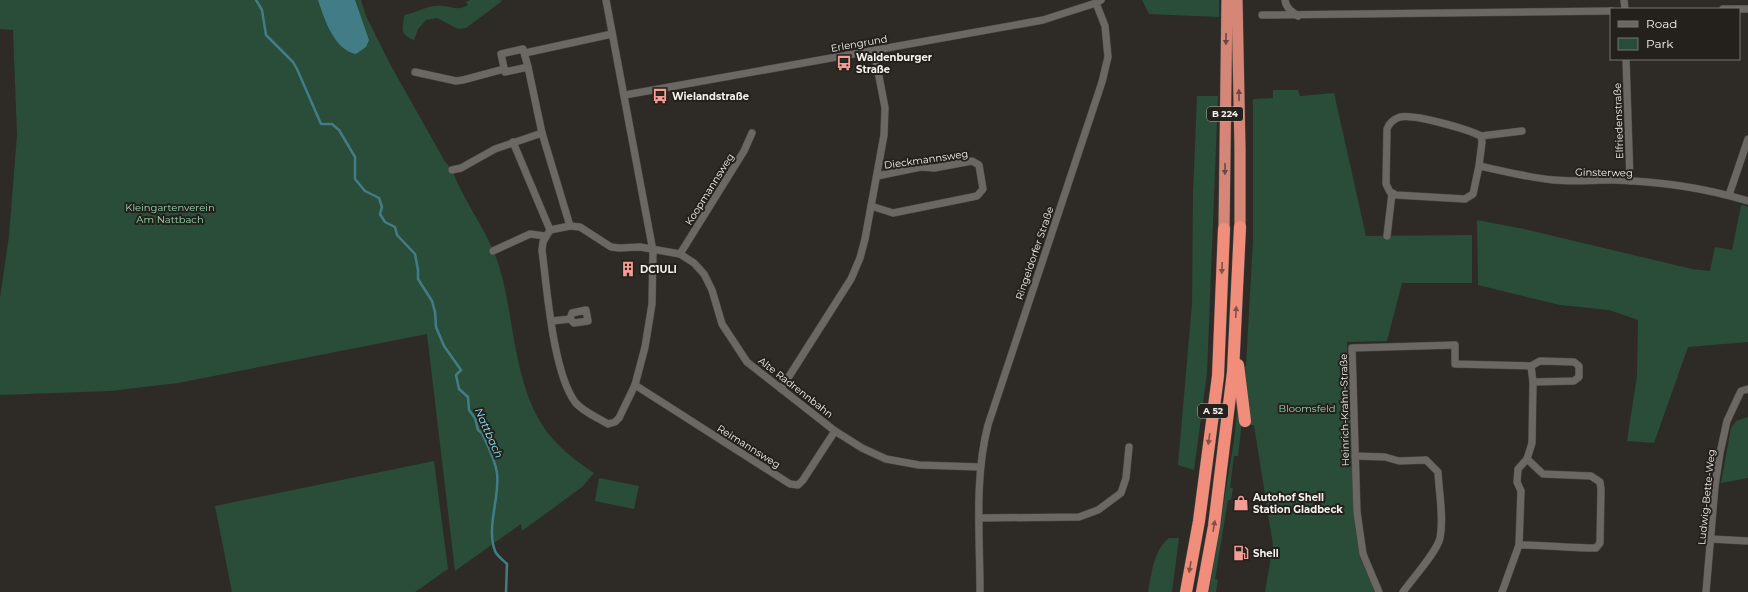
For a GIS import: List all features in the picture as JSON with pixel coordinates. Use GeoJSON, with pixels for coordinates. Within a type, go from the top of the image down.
{"type":"FeatureCollection","features":[{"type":"Feature","properties":{"kind":"highway","name":"B 224"},"geometry":{"type":"LineString","coordinates":[[1224,228],[1226,0]]}},
{"type":"Feature","properties":{"kind":"highway","name":"B 224"},"geometry":{"type":"LineString","coordinates":[[1237,0],[1240,227]]}},
{"type":"Feature","properties":{"kind":"highway","name":"A 52"},"geometry":{"type":"LineString","coordinates":[[1202,592],[1214,526],[1233,372],[1240,227]]}},
{"type":"Feature","properties":{"kind":"highway","name":"A 52"},"geometry":{"type":"LineString","coordinates":[[1186,592],[1199,521],[1218,376],[1224,228]]}},
{"type":"Feature","properties":{"kind":"highway"},"geometry":{"type":"LineString","coordinates":[[1234,350],[1240,376],[1245,421]]}},
{"type":"Feature","properties":{"kind":"street"},"geometry":{"type":"LineString","coordinates":[[528,67],[505,72],[500,54],[524,49],[524,53],[528,67],[542,133],[570,226],[550,230],[543,242],[542,250],[552,321],[562,371],[567,387],[576,403],[608,424],[615,422],[619,418],[630,398],[645,347],[652,304],[653,251],[606,0]]}},
{"type":"Feature","properties":{"kind":"street","name":"Erlengrund"},"geometry":{"type":"LineString","coordinates":[[625,95],[1043,20],[1099,2]]}},
{"type":"Feature","properties":{"kind":"street","name":"Ringeldorfer Straße"},"geometry":{"type":"LineString","coordinates":[[980,592],[979,518],[982,445],[1102,82],[1108,57],[1105,26],[1099,2]]}},
{"type":"Feature","properties":{"kind":"street"},"geometry":{"type":"LineString","coordinates":[[1285,2],[1291,11],[1298,16]]}},
{"type":"Feature","properties":{"kind":"street"},"geometry":{"type":"LineString","coordinates":[[1262,15],[1298,16],[1610,11]]}},
{"type":"Feature","properties":{"kind":"street"},"geometry":{"type":"LineString","coordinates":[[524,53],[612,34]]}},
{"type":"Feature","properties":{"kind":"street"},"geometry":{"type":"LineString","coordinates":[[781,389],[851,279],[860,258],[884,134],[885,108],[874,50]]}},
{"type":"Feature","properties":{"kind":"street","name":"Elfriedenstraße"},"geometry":{"type":"LineString","coordinates":[[1626,60],[1630,181]]}},
{"type":"Feature","properties":{"kind":"street"},"geometry":{"type":"LineString","coordinates":[[415,72],[456,81],[504,69]]}},
{"type":"Feature","properties":{"kind":"street"},"geometry":{"type":"LineString","coordinates":[[1481,136],[1482,142],[1479,166],[1473,194],[1468,198],[1438,198],[1396,195],[1392,193],[1386,184],[1387,129],[1394,120],[1405,117],[1436,122],[1473,132],[1481,136],[1522,131]]}},
{"type":"Feature","properties":{"kind":"street"},"geometry":{"type":"LineString","coordinates":[[452,170],[461,168],[495,149],[542,133]]}},
{"type":"Feature","properties":{"kind":"street","name":"Koopmannsweg"},"geometry":{"type":"LineString","coordinates":[[680,254],[744,151],[752,133]]}},
{"type":"Feature","properties":{"kind":"street"},"geometry":{"type":"LineString","coordinates":[[1729,195],[1748,139]]}},
{"type":"Feature","properties":{"kind":"street"},"geometry":{"type":"LineString","coordinates":[[513,142],[550,230]]}},
{"type":"Feature","properties":{"kind":"street","name":"Dieckmannsweg"},"geometry":{"type":"LineString","coordinates":[[871,206],[893,213],[977,196],[983,189],[979,165],[972,161],[877,176]]}},
{"type":"Feature","properties":{"kind":"street","name":"Ginsterweg"},"geometry":{"type":"LineString","coordinates":[[1479,166],[1553,180],[1630,181],[1682,186],[1729,195],[1748,201]]}},
{"type":"Feature","properties":{"kind":"street"},"geometry":{"type":"LineString","coordinates":[[1387,236],[1392,193]]}},
{"type":"Feature","properties":{"kind":"street","name":"Alte Radrennbahn"},"geometry":{"type":"LineString","coordinates":[[570,226],[580,227],[611,246],[619,248],[640,247],[653,251],[680,254],[694,263],[704,274],[712,290],[722,324],[747,362],[835,431],[862,448],[886,458],[919,465],[980,467]]}},
{"type":"Feature","properties":{"kind":"street"},"geometry":{"type":"LineString","coordinates":[[493,251],[530,234],[546,236]]}},
{"type":"Feature","properties":{"kind":"street"},"geometry":{"type":"LineString","coordinates":[[552,321],[570,319]]}},
{"type":"Feature","properties":{"kind":"street","name":"Heinrich-Krahn-Straße"},"geometry":{"type":"LineString","coordinates":[[1380,592],[1363,554],[1358,512],[1352,348],[1455,345],[1455,364],[1531,366],[1543,361],[1574,362],[1579,366],[1579,377],[1574,381],[1533,382]]}},
{"type":"Feature","properties":{"kind":"street"},"geometry":{"type":"LineString","coordinates":[[1502,592],[1519,545],[1521,491],[1517,482],[1518,469],[1527,459],[1532,443],[1533,382],[1531,366]]}},
{"type":"Feature","properties":{"kind":"street","name":"Reimannsweg"},"geometry":{"type":"LineString","coordinates":[[635,385],[790,484],[798,485],[803,480],[835,431]]}},
{"type":"Feature","properties":{"kind":"street","name":"Ludwig-Bette-Weg"},"geometry":{"type":"LineString","coordinates":[[1706,592],[1715,486],[1727,421],[1740,391],[1748,389]]}},
{"type":"Feature","properties":{"kind":"street"},"geometry":{"type":"LineString","coordinates":[[979,518],[1079,517],[1098,510],[1121,493],[1126,478],[1129,447]]}},
{"type":"Feature","properties":{"kind":"street"},"geometry":{"type":"LineString","coordinates":[[1355,456],[1385,457],[1399,461],[1426,460],[1438,472],[1440,539],[1436,548],[1403,592]]}},
{"type":"Feature","properties":{"kind":"street"},"geometry":{"type":"LineString","coordinates":[[1519,545],[1557,545],[1568,548],[1596,548],[1600,543],[1602,489],[1600,482],[1591,476],[1543,474],[1527,459]]}},
{"type":"Feature","properties":{"kind":"street"},"geometry":{"type":"LineString","coordinates":[[1711,539],[1748,541]]}},
{"type":"Feature","properties":{"kind":"green space","name":"Kleingartenverein Am Nattbach"},"geometry":{"type":"Polygon","coordinates":[[[0,0],[361,0],[366,16],[390,64],[444,160],[452,170],[488,239],[498,263],[504,284],[522,377],[529,399],[539,420],[552,438],[562,448],[594,473],[582,487],[522,531],[521,524],[455,571],[427,334],[178,383],[110,391],[0,395],[0,298],[9,236],[17,135],[13,30],[0,29],[0,0]]]}},
{"type":"Feature","properties":{"kind":"green space"},"geometry":{"type":"Polygon","coordinates":[[[470,0],[502,1],[466,28],[458,29],[437,18],[426,20],[418,29],[414,40],[406,36],[403,31],[405,15],[433,6],[462,8],[468,5],[466,2],[470,0]]]}},
{"type":"Feature","properties":{"kind":"green space"},"geometry":{"type":"Polygon","coordinates":[[[1142,0],[1219,0],[1219,17],[1149,14],[1142,0]]]}},
{"type":"Feature","properties":{"kind":"green space","name":"Bloomsfeld"},"geometry":{"type":"Polygon","coordinates":[[[1273,90],[1298,90],[1300,96],[1334,93],[1366,236],[1472,235],[1472,283],[1402,283],[1387,341],[1347,342],[1355,527],[1360,558],[1375,592],[1265,592],[1273,545],[1254,425],[1250,425],[1241,367],[1246,366],[1253,240],[1253,99],[1273,98],[1273,90]]]}},
{"type":"Feature","properties":{"kind":"green space"},"geometry":{"type":"Polygon","coordinates":[[[1197,96],[1218,96],[1207,373],[1194,470],[1178,465],[1192,304],[1193,194],[1197,96]]]}},
{"type":"Feature","properties":{"kind":"green space"},"geometry":{"type":"Polygon","coordinates":[[[1743,205],[1748,207],[1748,342],[1688,347],[1654,443],[1627,441],[1637,376],[1638,320],[1609,310],[1560,305],[1478,285],[1477,220],[1524,229],[1692,269],[1710,271],[1715,247],[1732,250],[1741,206],[1743,205]]]}},
{"type":"Feature","properties":{"kind":"green space"},"geometry":{"type":"Polygon","coordinates":[[[1237,409],[1239,409],[1242,420],[1238,456],[1234,456],[1230,488],[1233,488],[1231,500],[1228,500],[1215,579],[1218,580],[1216,592],[1209,592],[1234,440],[1237,409]]]}},
{"type":"Feature","properties":{"kind":"green space"},"geometry":{"type":"Polygon","coordinates":[[[1748,417],[1748,478],[1721,483],[1731,428],[1736,421],[1748,417]]]}},
{"type":"Feature","properties":{"kind":"green space"},"geometry":{"type":"Polygon","coordinates":[[[434,461],[448,569],[415,592],[232,592],[215,506],[434,461]]]}},
{"type":"Feature","properties":{"kind":"green space"},"geometry":{"type":"Polygon","coordinates":[[[599,478],[639,486],[634,509],[595,501],[599,478]]]}},
{"type":"Feature","properties":{"kind":"green space"},"geometry":{"type":"Polygon","coordinates":[[[1169,538],[1179,538],[1172,592],[1148,592],[1156,556],[1169,538]]]}},
{"type":"Feature","properties":{"kind":"water"},"geometry":{"type":"Polygon","coordinates":[[[318,0],[355,0],[369,40],[366,47],[356,54],[348,51],[342,46],[331,32],[318,0]]]}},
{"type":"Feature","properties":{"kind":"waterway","name":"Nattbach"},"geometry":{"type":"LineString","coordinates":[[256,0],[262,10],[266,35],[293,62],[321,124],[332,124],[339,130],[355,157],[355,179],[365,191],[379,198],[382,207],[380,214],[385,222],[395,227],[397,235],[415,254],[418,279],[432,301],[435,312],[436,327],[444,346],[461,370],[456,375],[459,389],[468,397],[469,410],[475,418],[478,430],[482,433],[495,463],[497,473],[497,492],[492,522],[492,532],[495,551],[507,564],[506,592]]}},
{"type":"Feature","properties":{"kind":"place","name":"Waldenburger Straße"},"geometry":{"type":"Point","coordinates":[844,63]}},
{"type":"Feature","properties":{"kind":"place","name":"Wielandstraße"},"geometry":{"type":"Point","coordinates":[660,96]}},
{"type":"Feature","properties":{"kind":"place","name":"DC1ULI"},"geometry":{"type":"Point","coordinates":[628,269]}},
{"type":"Feature","properties":{"kind":"place","name":"Autohof Shell Station Gladbeck"},"geometry":{"type":"Point","coordinates":[1241,503]}},
{"type":"Feature","properties":{"kind":"place","name":"Shell"},"geometry":{"type":"Point","coordinates":[1241,553]}}]}
